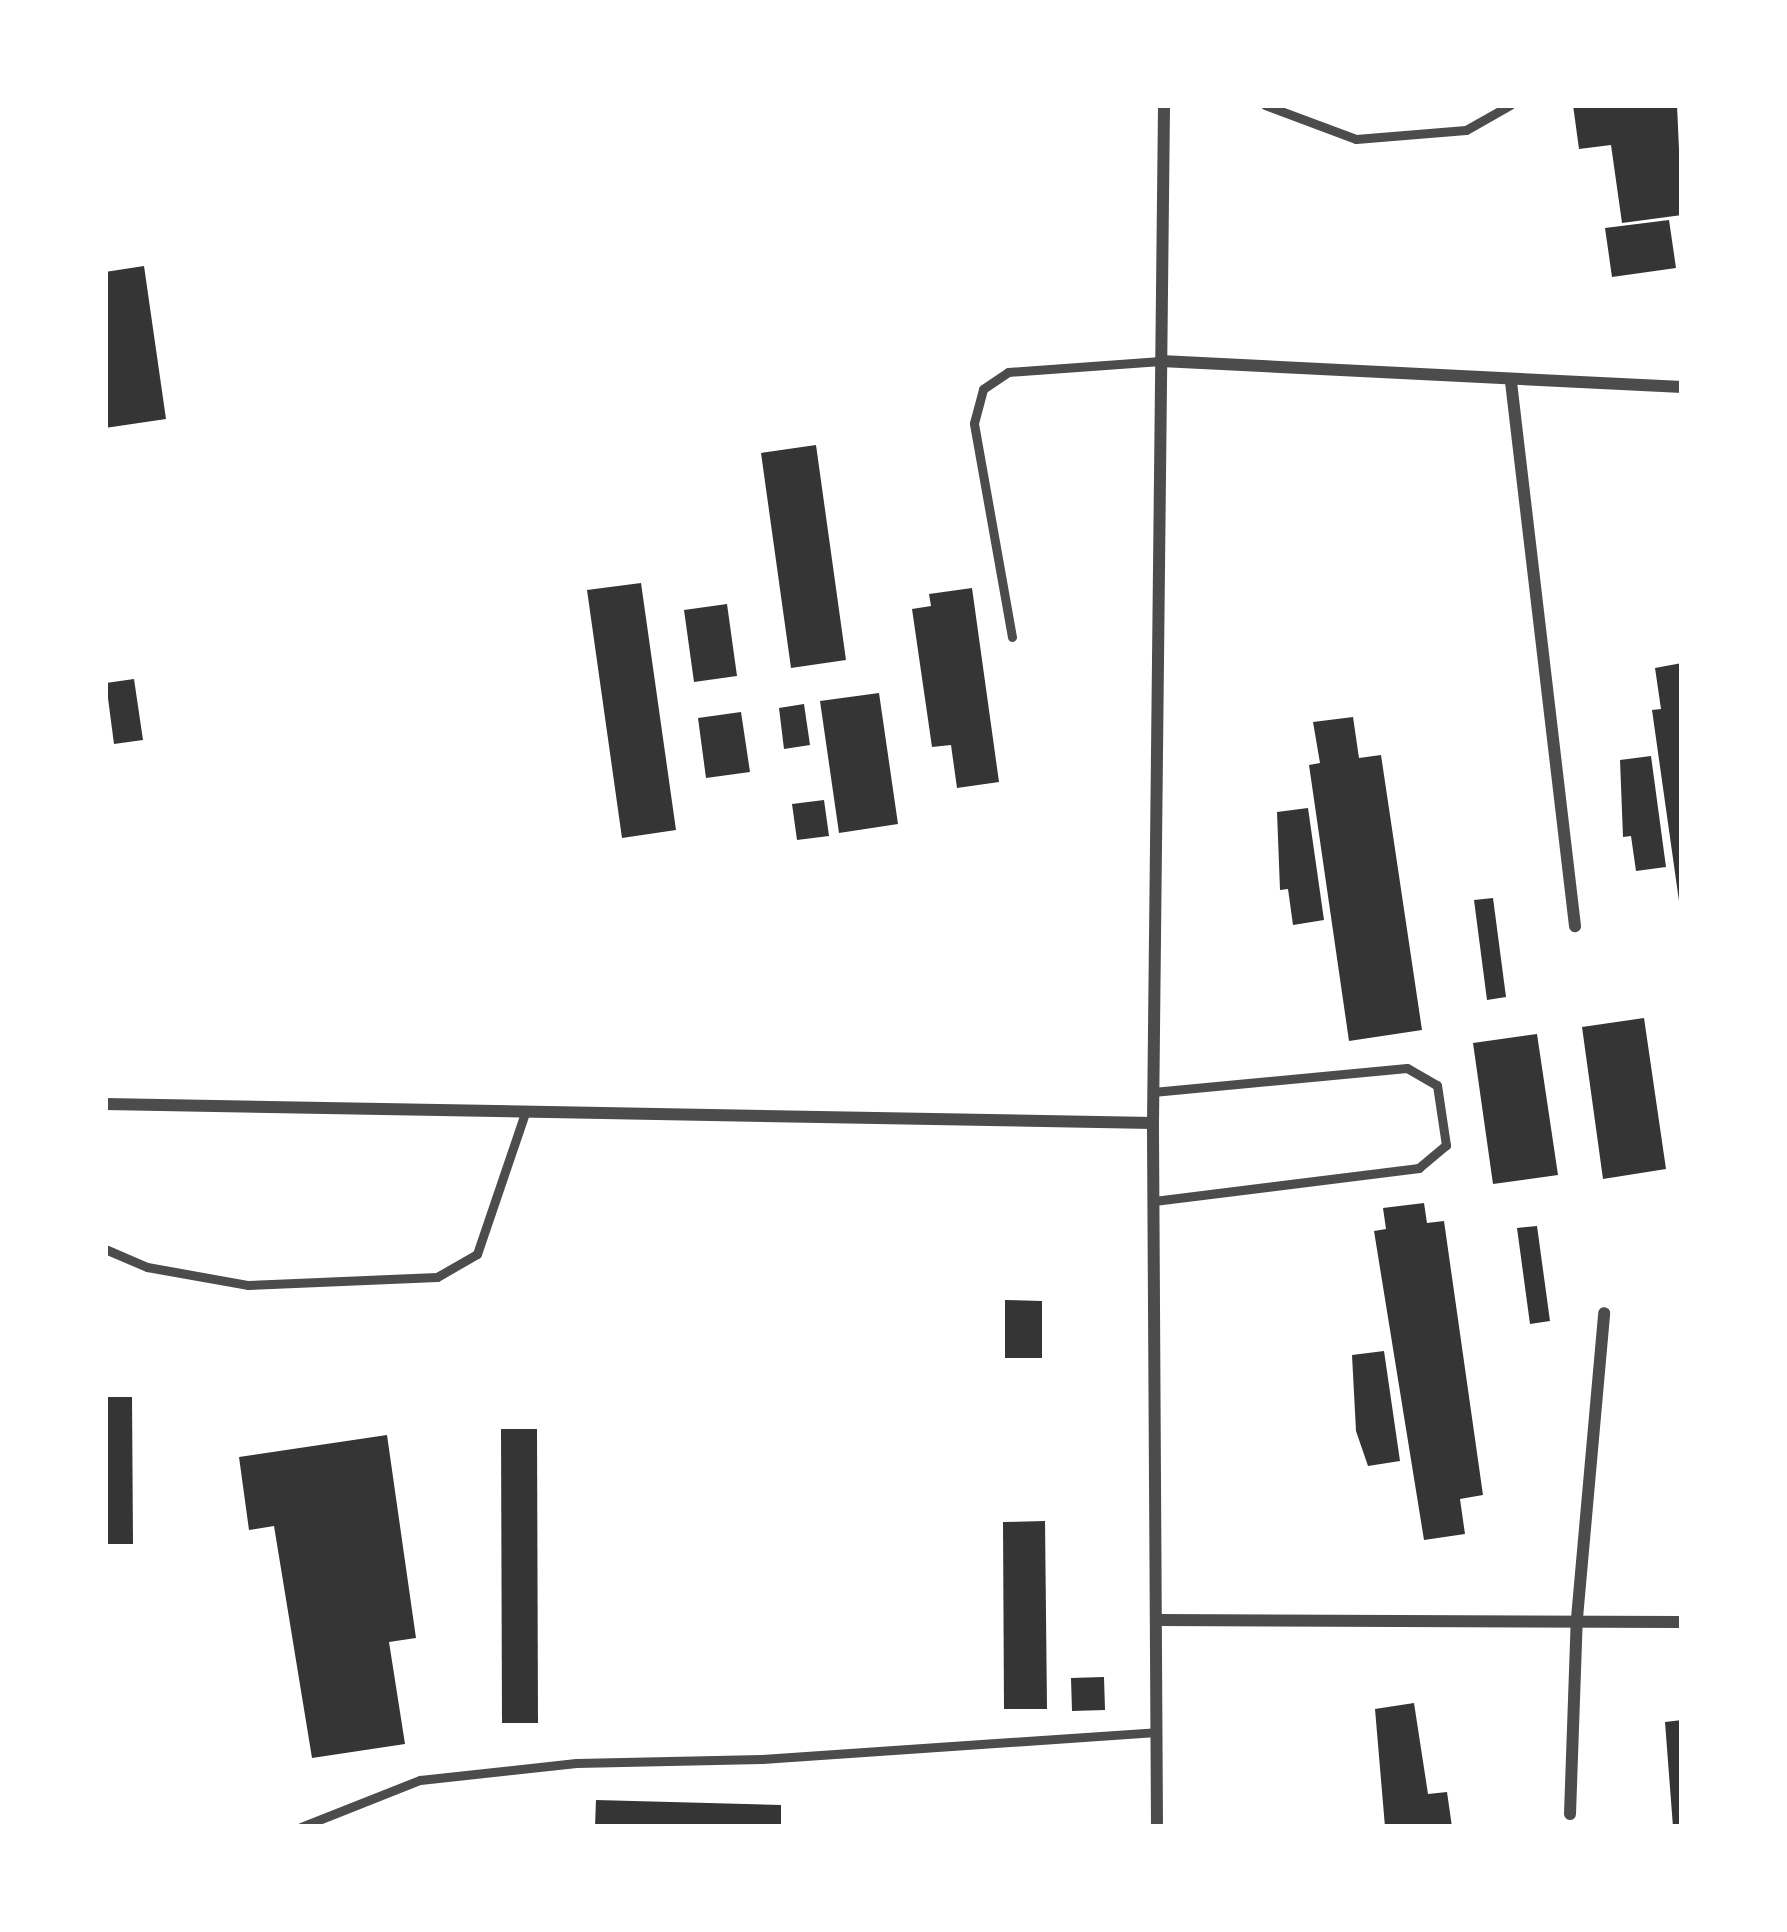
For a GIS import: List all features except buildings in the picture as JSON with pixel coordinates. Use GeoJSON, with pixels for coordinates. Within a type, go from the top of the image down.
{"type":"FeatureCollection","features":[{"type":"Feature","properties":{"kind":"street"},"geometry":{"type":"LineString","coordinates":[[1157,1827],[1153,1092],[1164,105]]}},
{"type":"Feature","properties":{"kind":"street"},"geometry":{"type":"LineString","coordinates":[[1161,362],[1682,387]]}},
{"type":"Feature","properties":{"kind":"street"},"geometry":{"type":"LineString","coordinates":[[1511,382],[1575,926]]}},
{"type":"Feature","properties":{"kind":"street"},"geometry":{"type":"LineString","coordinates":[[105,1104],[524,1116],[1153,1123]]}},
{"type":"Feature","properties":{"kind":"street"},"geometry":{"type":"LineString","coordinates":[[1570,1814],[1577,1618],[1604,1313]]}},
{"type":"Feature","properties":{"kind":"street"},"geometry":{"type":"LineString","coordinates":[[1157,1620],[1682,1622]]}},
{"type":"Feature","properties":{"kind":"lane"},"geometry":{"type":"LineString","coordinates":[[1265,105],[1355,139],[1466,130],[1510,105]]}},
{"type":"Feature","properties":{"kind":"lane"},"geometry":{"type":"LineString","coordinates":[[1012,637],[974,423],[983,389],[1008,372],[1161,362]]}},
{"type":"Feature","properties":{"kind":"lane"},"geometry":{"type":"LineString","coordinates":[[1153,1092],[1407,1068],[1437,1085],[1446,1145],[1419,1168],[1154,1201]]}},
{"type":"Feature","properties":{"kind":"lane"},"geometry":{"type":"LineString","coordinates":[[105,1249],[147,1268],[248,1285],[437,1277],[477,1254],[524,1116]]}},
{"type":"Feature","properties":{"kind":"lane"},"geometry":{"type":"LineString","coordinates":[[301,1827],[420,1780],[531,1768],[1156,1732]]}}]}
